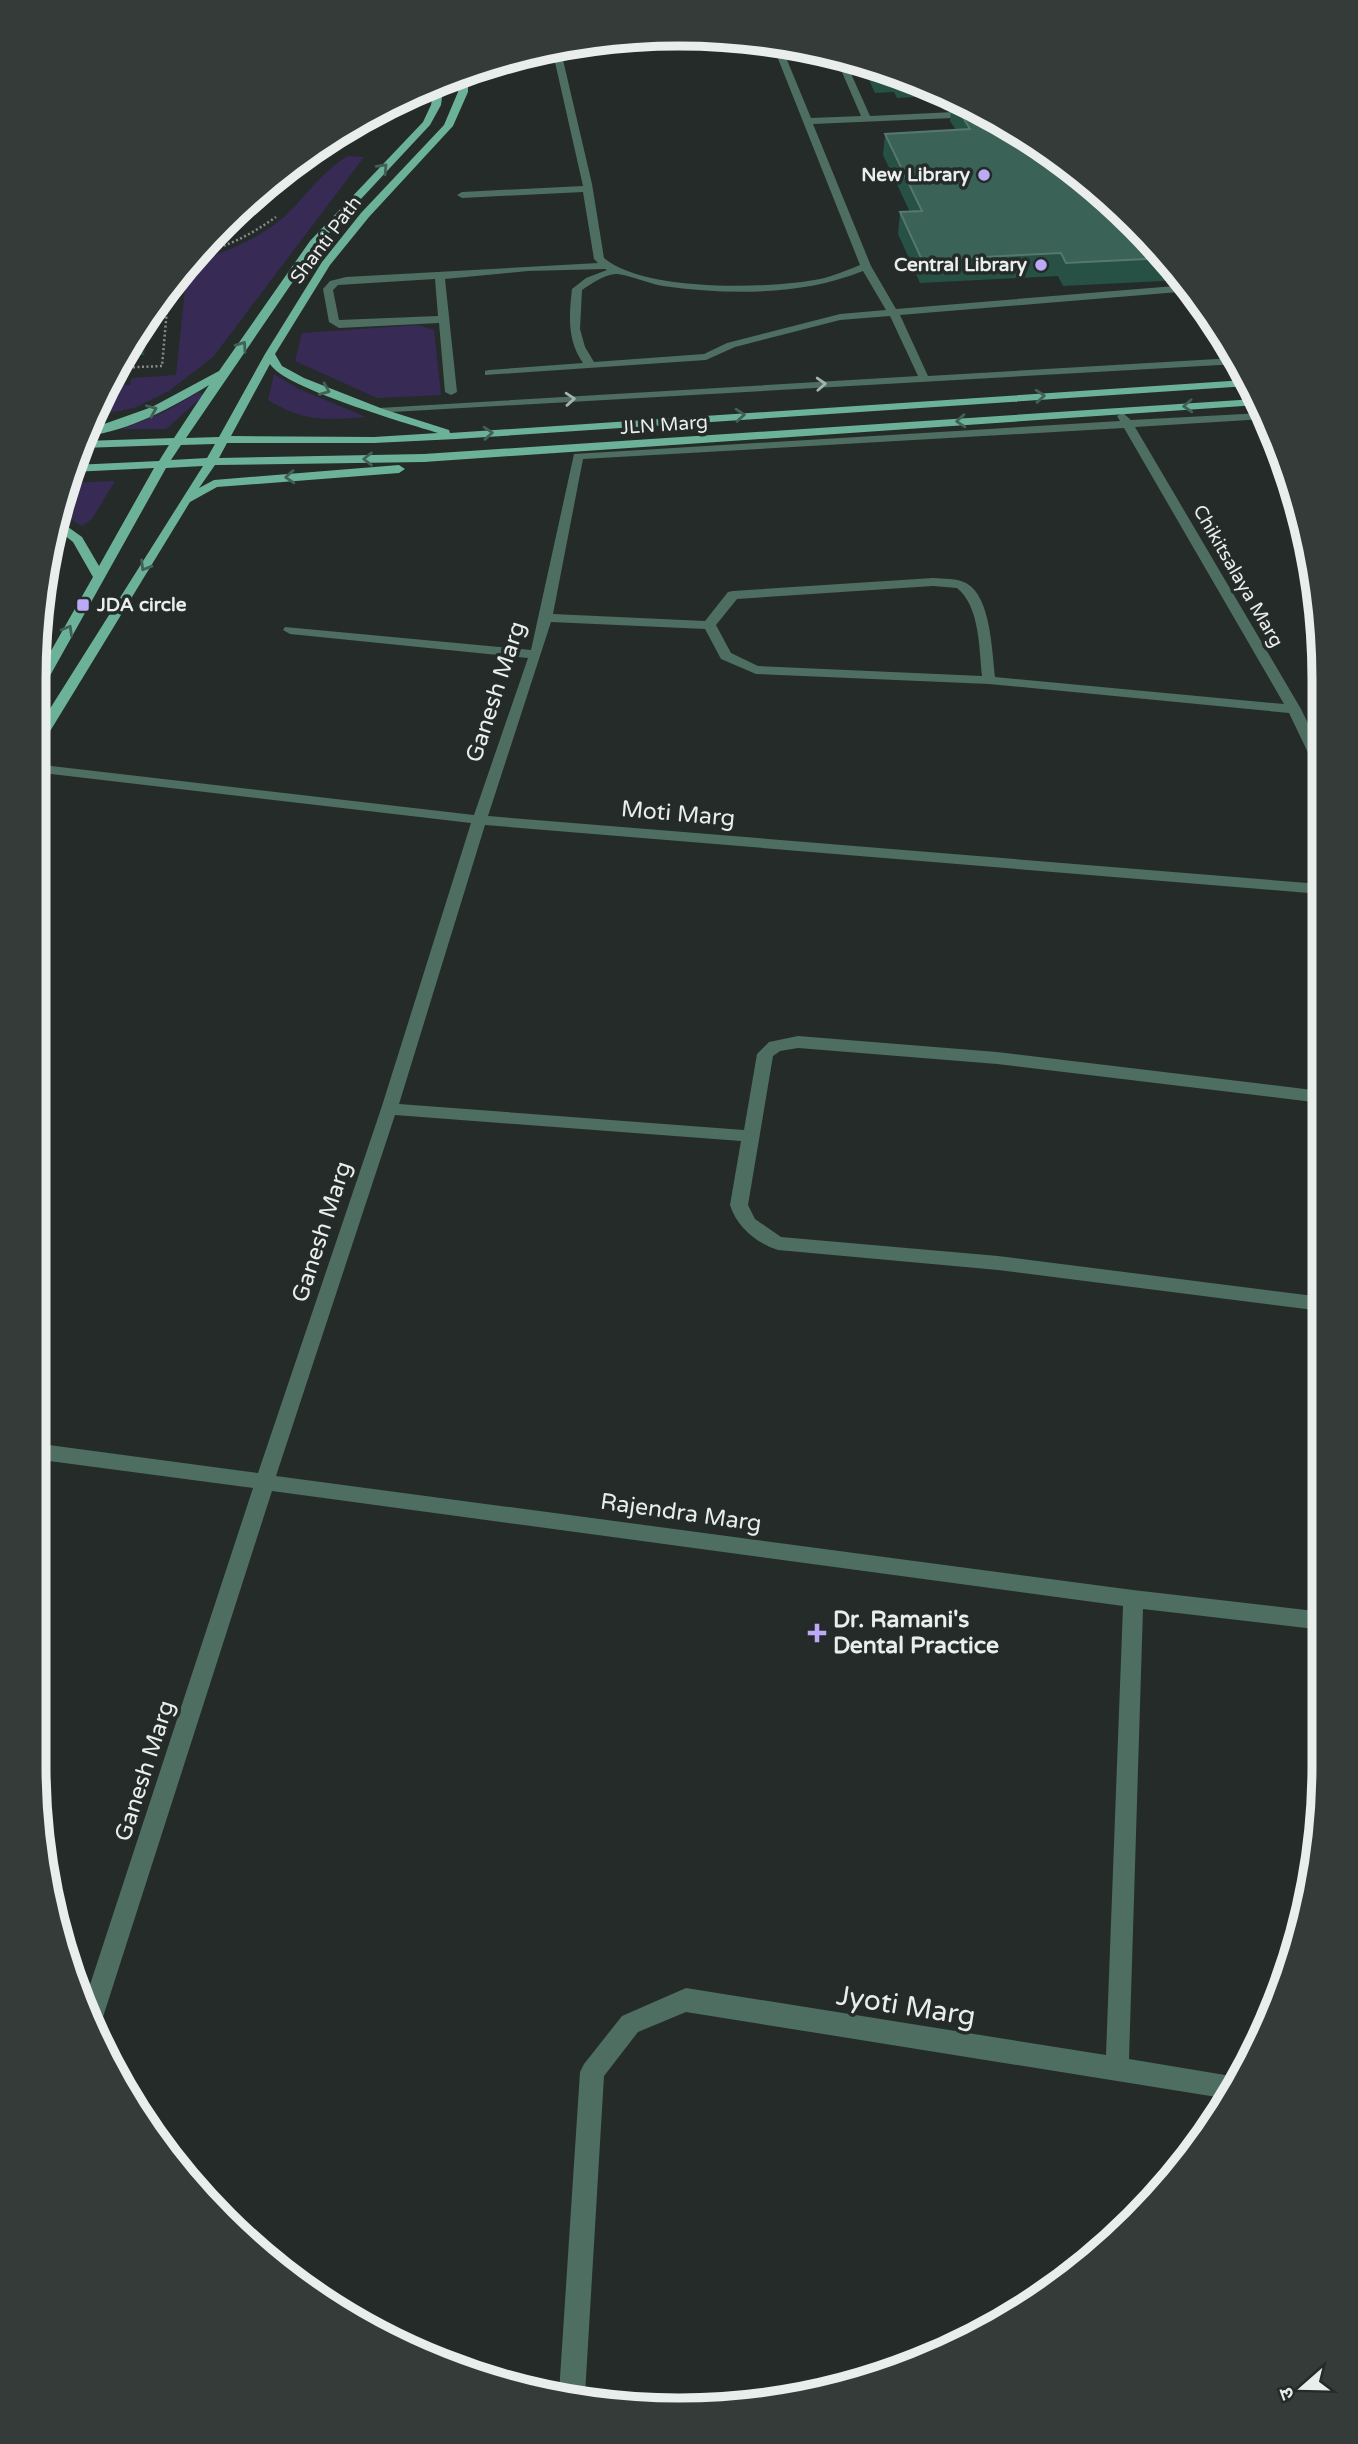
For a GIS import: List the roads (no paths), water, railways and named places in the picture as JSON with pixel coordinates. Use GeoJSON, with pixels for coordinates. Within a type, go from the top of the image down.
{"type":"FeatureCollection","features":[{"type":"Feature","properties":{"kind":"main road","name":"Shanti Path"},"geometry":{"type":"LineString","coordinates":[[46,726],[211,462],[270,354],[326,264],[365,215],[449,126],[464,83]]}},
{"type":"Feature","properties":{"kind":"main road"},"geometry":{"type":"LineString","coordinates":[[46,666],[162,465],[224,371],[314,243],[427,123],[436,105],[438,94]]}},
{"type":"Feature","properties":{"kind":"main road"},"geometry":{"type":"LineString","coordinates":[[270,354],[278,368],[300,380],[379,411],[456,436]]}},
{"type":"Feature","properties":{"kind":"main road"},"geometry":{"type":"LineString","coordinates":[[97,431],[160,408],[224,371]]}},
{"type":"Feature","properties":{"kind":"main road","name":"JLN Marg"},"geometry":{"type":"LineString","coordinates":[[91,445],[224,439],[374,440],[456,436],[1239,384]]}},
{"type":"Feature","properties":{"kind":"main road","name":"JLN Marg"},"geometry":{"type":"LineString","coordinates":[[82,469],[211,462],[582,452],[1249,402]]}},
{"type":"Feature","properties":{"kind":"main road"},"geometry":{"type":"LineString","coordinates":[[180,508],[208,488],[234,482],[582,452]]}},
{"type":"Feature","properties":{"kind":"main road"},"geometry":{"type":"LineString","coordinates":[[64,529],[78,540],[99,577]]}},
{"type":"Feature","properties":{"kind":"street"},"geometry":{"type":"LineString","coordinates":[[780,54],[866,266],[894,314],[924,378]]}},
{"type":"Feature","properties":{"kind":"street"},"geometry":{"type":"LineString","coordinates":[[558,57],[587,189],[599,259],[611,269]]}},
{"type":"Feature","properties":{"kind":"street"},"geometry":{"type":"LineString","coordinates":[[844,67],[867,119]]}},
{"type":"Feature","properties":{"kind":"street"},"geometry":{"type":"LineString","coordinates":[[808,121],[967,115]]}},
{"type":"Feature","properties":{"kind":"street"},"geometry":{"type":"LineString","coordinates":[[462,195],[587,189]]}},
{"type":"Feature","properties":{"kind":"street"},"geometry":{"type":"LineString","coordinates":[[444,319],[339,325],[334,322],[328,289],[346,280],[440,276],[528,268],[611,269],[648,280],[699,285],[776,287],[818,283],[866,266]]}},
{"type":"Feature","properties":{"kind":"street"},"geometry":{"type":"LineString","coordinates":[[591,366],[579,351],[573,326],[577,289],[611,269]]}},
{"type":"Feature","properties":{"kind":"street"},"geometry":{"type":"LineString","coordinates":[[440,276],[451,392]]}},
{"type":"Feature","properties":{"kind":"street"},"geometry":{"type":"LineString","coordinates":[[489,373],[706,357],[731,345],[840,317],[1179,289]]}},
{"type":"Feature","properties":{"kind":"street"},"geometry":{"type":"LineString","coordinates":[[706,357],[708,370]]}},
{"type":"Feature","properties":{"kind":"street"},"geometry":{"type":"LineString","coordinates":[[379,411],[712,386],[1228,361]]}},
{"type":"Feature","properties":{"kind":"street","name":"Chikitsalaya Marg"},"geometry":{"type":"LineString","coordinates":[[1119,410],[1294,709],[1312,746]]}},
{"type":"Feature","properties":{"kind":"street"},"geometry":{"type":"LineString","coordinates":[[582,452],[1255,417]]}},
{"type":"Feature","properties":{"kind":"street","name":"Ganesh Marg"},"geometry":{"type":"LineString","coordinates":[[94,2007],[389,1109],[479,820],[536,654],[582,452]]}},
{"type":"Feature","properties":{"kind":"street"},"geometry":{"type":"LineString","coordinates":[[709,625],[733,595],[933,582],[961,585],[971,594],[979,615],[989,680]]}},
{"type":"Feature","properties":{"kind":"street"},"geometry":{"type":"LineString","coordinates":[[546,618],[709,625]]}},
{"type":"Feature","properties":{"kind":"street"},"geometry":{"type":"LineString","coordinates":[[709,625],[726,656],[756,670],[989,680],[1294,709]]}},
{"type":"Feature","properties":{"kind":"street"},"geometry":{"type":"LineString","coordinates":[[290,631],[536,654]]}},
{"type":"Feature","properties":{"kind":"street","name":"Moti Marg"},"geometry":{"type":"LineString","coordinates":[[46,769],[479,820],[1312,888]]}},
{"type":"Feature","properties":{"kind":"street"},"geometry":{"type":"LineString","coordinates":[[1312,1096],[997,1058],[798,1042],[775,1046],[765,1054],[739,1205],[741,1217],[757,1232],[778,1242],[998,1263],[1312,1303]]}},
{"type":"Feature","properties":{"kind":"street"},"geometry":{"type":"LineString","coordinates":[[389,1109],[749,1136]]}},
{"type":"Feature","properties":{"kind":"street","name":"Rajendra Marg"},"geometry":{"type":"LineString","coordinates":[[46,1453],[1133,1599],[1312,1620]]}},
{"type":"Feature","properties":{"kind":"street"},"geometry":{"type":"LineString","coordinates":[[1117,2070],[1133,1599]]}},
{"type":"Feature","properties":{"kind":"street","name":"Jyoti Marg"},"geometry":{"type":"LineString","coordinates":[[572,2389],[592,2072],[630,2024],[686,2000],[1225,2086]]}},
{"type":"Feature","properties":{"kind":"place","name":"New Library"},"geometry":{"type":"Point","coordinates":[984,175]}},
{"type":"Feature","properties":{"kind":"place","name":"Central Library"},"geometry":{"type":"Point","coordinates":[1041,265]}},
{"type":"Feature","properties":{"kind":"place","name":"JDA circle"},"geometry":{"type":"Point","coordinates":[83,605]}},
{"type":"Feature","properties":{"kind":"place","name":"Dr. Ramani's Dental Practice"},"geometry":{"type":"Point","coordinates":[817,1633]}}]}
